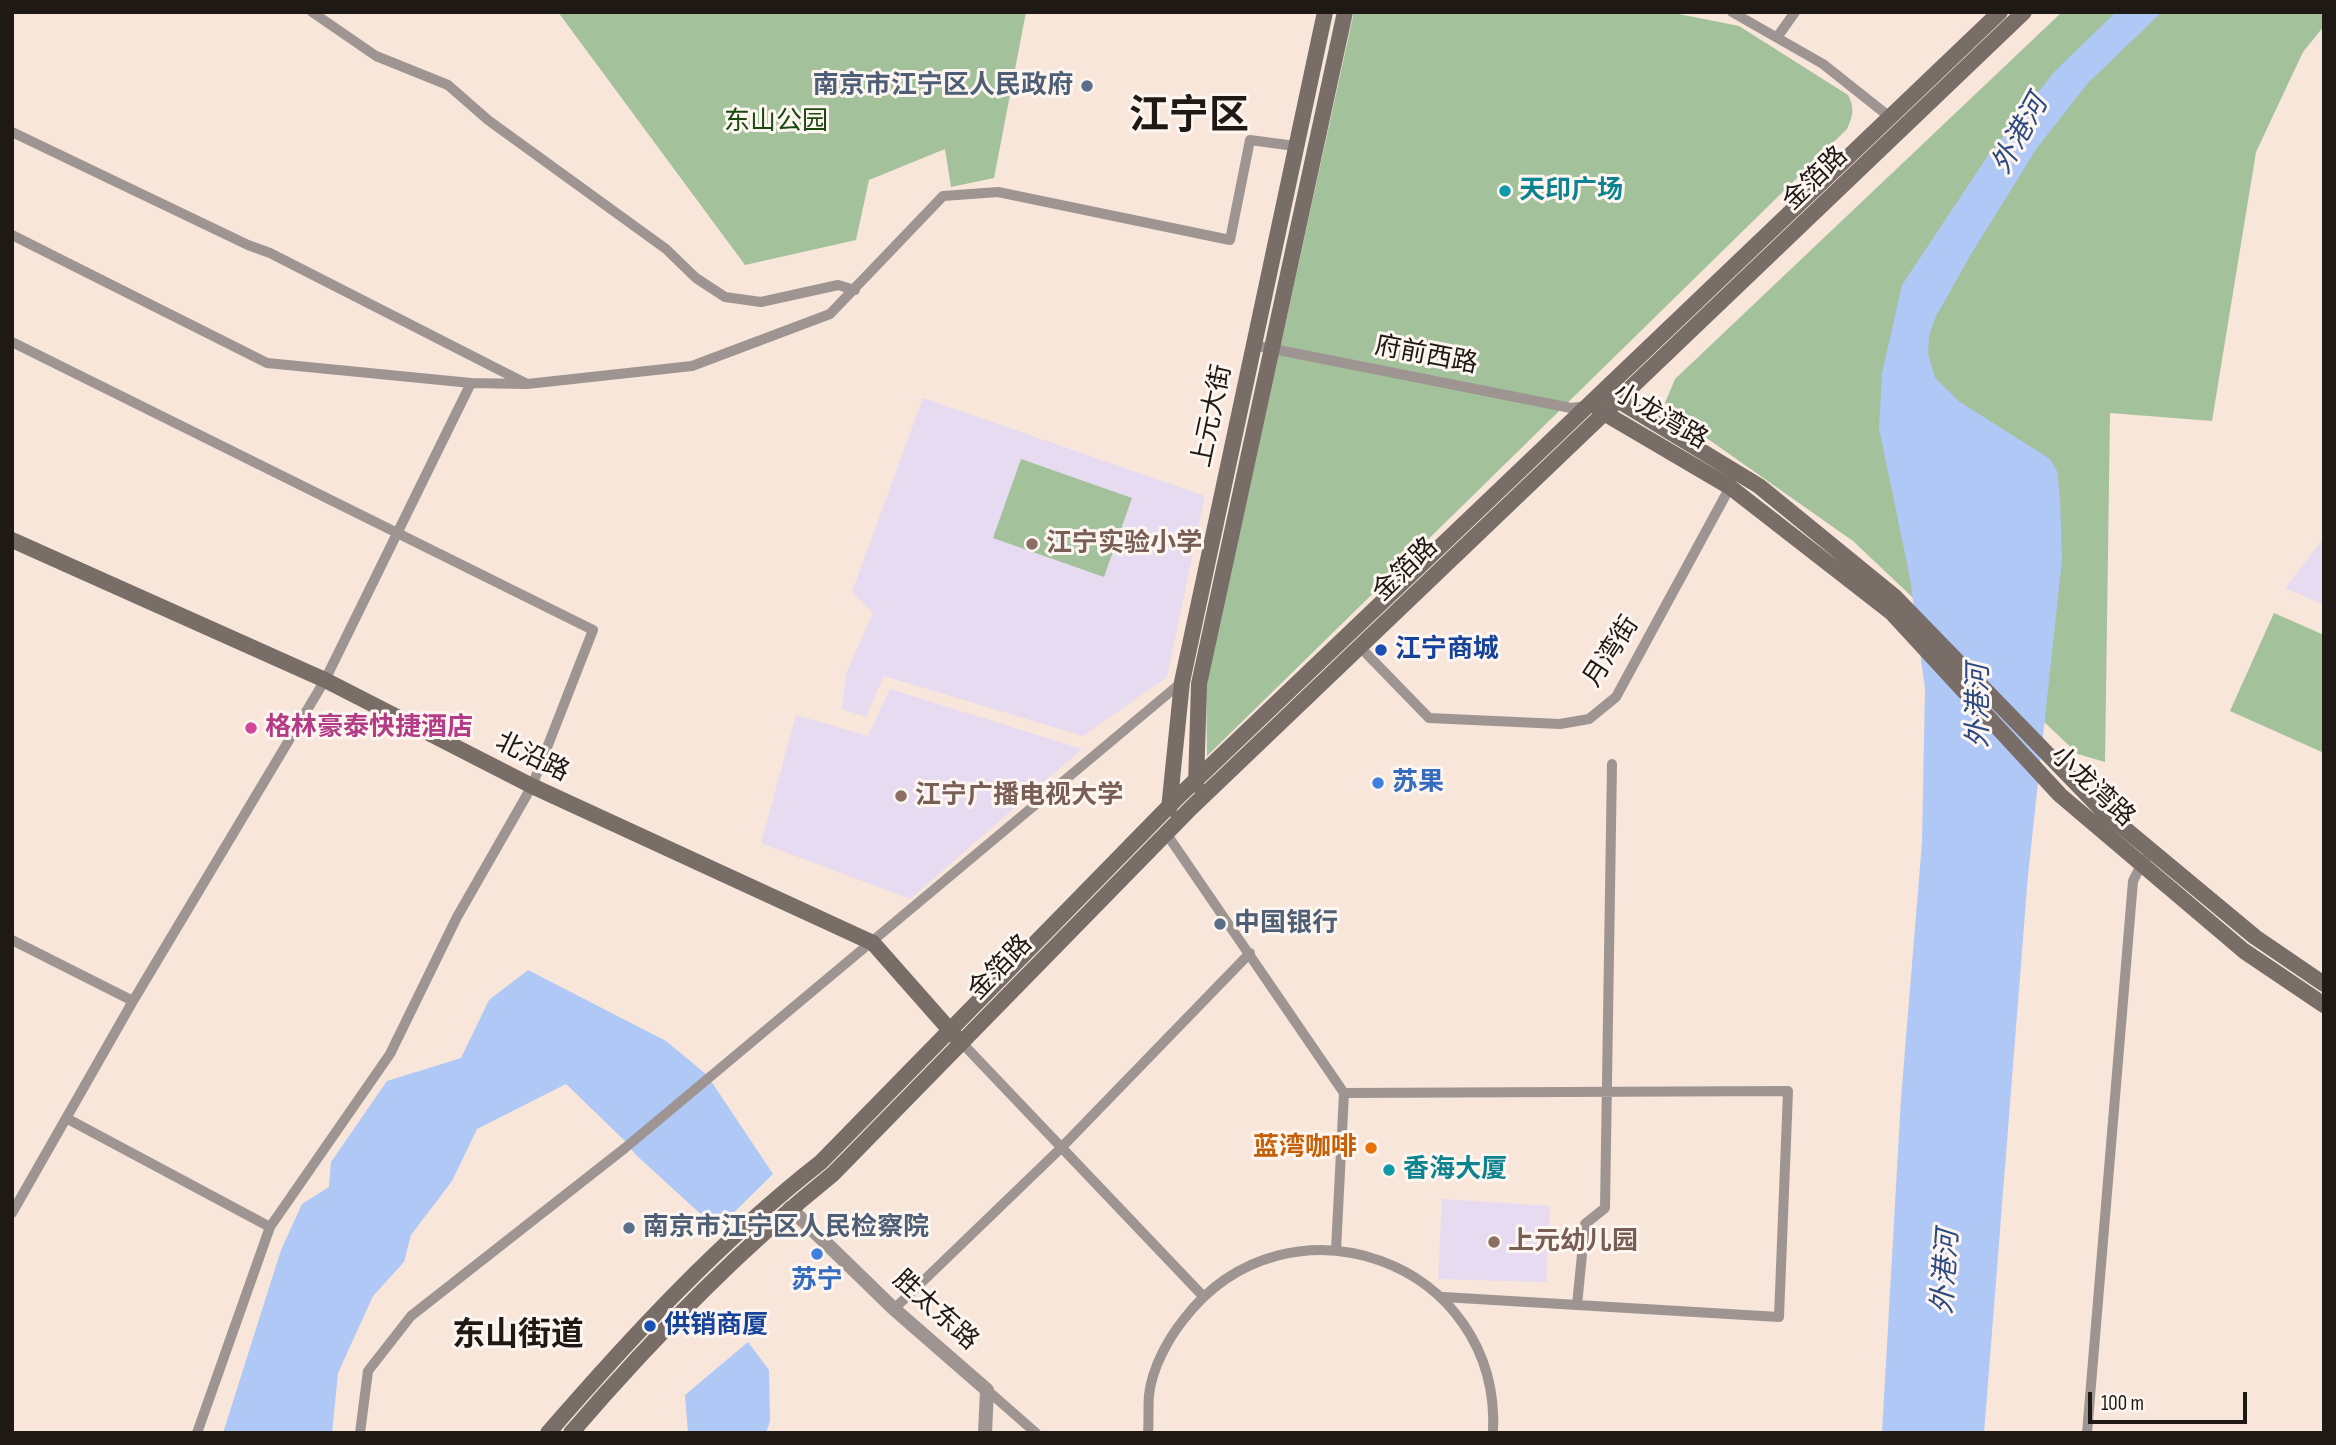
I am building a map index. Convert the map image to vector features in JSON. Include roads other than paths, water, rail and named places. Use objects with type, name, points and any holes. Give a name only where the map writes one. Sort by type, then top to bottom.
[{"type":"main road","name":"上元大街","points":[[1166,833],[1182,682],[1325,12]]},
{"type":"main road","name":"上元大街","points":[[1191,808],[1197,779],[1199,684],[1345,12]]},
{"type":"main road","name":"金箔路","points":[[827,1168],[956,1037],[1360,647],[2000,12]]},
{"type":"main road","name":"金箔路","points":[[956,1037],[1197,779],[1598,410],[1619,401],[2024,12]]},
{"type":"main road","name":"小龙湾路","points":[[1619,401],[1759,486],[1894,605],[2101,808],[2255,937],[2324,984]]},
{"type":"main road","name":"小龙湾路","points":[[1598,410],[1730,487],[1894,605],[2060,795],[2244,951],[2324,1005]]},
{"type":"main road","name":"北沿路","points":[[12,540],[325,680],[532,786],[873,943],[956,1037]]},
{"type":"main road","points":[[571,1433],[642,1350],[790,1208],[827,1168]]},
{"type":"main road","points":[[548,1433],[630,1339],[778,1196],[827,1168]]},
{"type":"street","points":[[312,12],[376,57],[448,85],[488,120],[666,249],[696,278],[725,297],[761,302],[838,285],[855,290]]},
{"type":"street","points":[[1732,12],[1823,64],[1891,118]]},
{"type":"street","points":[[1778,36],[1795,12]]},
{"type":"street","points":[[12,132],[248,246],[270,253],[527,384]]},
{"type":"street","points":[[12,235],[267,363],[471,383],[527,384],[692,366],[830,314],[943,196],[998,192],[1230,240],[1250,139],[1296,146]]},
{"type":"street","points":[[12,342],[593,631],[532,786],[457,917],[390,1054],[270,1227],[197,1433]]},
{"type":"street","name":"府前西路","points":[[1253,345],[1571,408],[1598,410]]},
{"type":"street","points":[[12,1213],[133,1001],[325,680],[471,383]]},
{"type":"street","name":"月湾街","points":[[1360,647],[1429,718],[1560,724],[1589,719],[1616,697],[1730,487]]},
{"type":"street","points":[[360,1433],[368,1371],[411,1316],[625,1148],[1182,682]]},
{"type":"street","points":[[1577,1305],[1585,1224],[1605,1208],[1612,764]]},
{"type":"street","points":[[1166,833],[1344,1093],[1336,1250]]},
{"type":"street","points":[[2087,1433],[2133,881],[2152,852]]},
{"type":"street","points":[[12,940],[133,1001]]},
{"type":"street","points":[[894,1310],[1059,1149],[1250,953]]},
{"type":"street","points":[[956,1037],[1059,1149],[1202,1295]]},
{"type":"street","points":[[1344,1093],[1788,1091],[1779,1317],[1443,1297]]},
{"type":"street","points":[[66,1118],[270,1227]]},
{"type":"street","name":"胜太东路","points":[[790,1208],[894,1310],[987,1390]]},
{"type":"street","points":[[1148,1433],[1149,1393],[1168,1339],[1202,1295],[1237,1269],[1277,1253],[1336,1250],[1365,1253],[1407,1270],[1443,1297],[1478,1345],[1494,1402],[1493,1433]]},
{"type":"street","points":[[985,1433],[987,1390]]},
{"type":"street","points":[[987,1390],[1036,1433]]},
{"type":"water","name":"外港河","points":[[2116,12],[2162,12],[2088,83],[2037,148],[1973,251],[1935,318],[1929,336],[1928,353],[1935,378],[1960,402],[2050,459],[2057,471],[2062,560],[2028,875],[1984,1433],[1882,1433],[1901,1099],[1922,842],[1925,689],[1910,578],[1879,428],[1882,373],[1902,285],[1987,157],[2055,71]]},
{"type":"water","points":[[528,970],[666,1041],[707,1075],[773,1174],[717,1229],[635,1154],[566,1084],[477,1129],[452,1181],[411,1235],[404,1262],[373,1296],[338,1373],[332,1433],[223,1433],[281,1250],[302,1204],[329,1187],[331,1162],[387,1081],[461,1058],[489,1000]]},
{"type":"water","points":[[748,1342],[769,1370],[770,1421],[766,1433],[688,1433],[685,1395]]},
{"type":"place","name":"南京市江宁区人民政府","points":[[1087,86]]},
{"type":"place","name":"天印广场","points":[[1505,191]]},
{"type":"place","name":"江宁实验小学","points":[[1032,544]]},
{"type":"place","name":"江宁商城","points":[[1381,650]]},
{"type":"place","name":"格林豪泰快捷酒店","points":[[251,728]]},
{"type":"place","name":"苏果","points":[[1378,783]]},
{"type":"place","name":"江宁广播电视大学","points":[[901,796]]},
{"type":"place","name":"中国银行","points":[[1220,924]]},
{"type":"place","name":"蓝湾咖啡","points":[[1371,1148]]},
{"type":"place","name":"香海大厦","points":[[1389,1170]]},
{"type":"place","name":"南京市江宁区人民检察院","points":[[629,1228]]},
{"type":"place","name":"上元幼儿园","points":[[1494,1242]]},
{"type":"place","name":"苏宁","points":[[817,1254]]},
{"type":"place","name":"供销商厦","points":[[650,1326]]},
{"type":"district","name":"江宁区","points":[[1189,118]]},
{"type":"district","name":"东山街道","points":[[518,1337]]},
{"type":"park label","name":"东山公园","points":[[776,122]]}]
